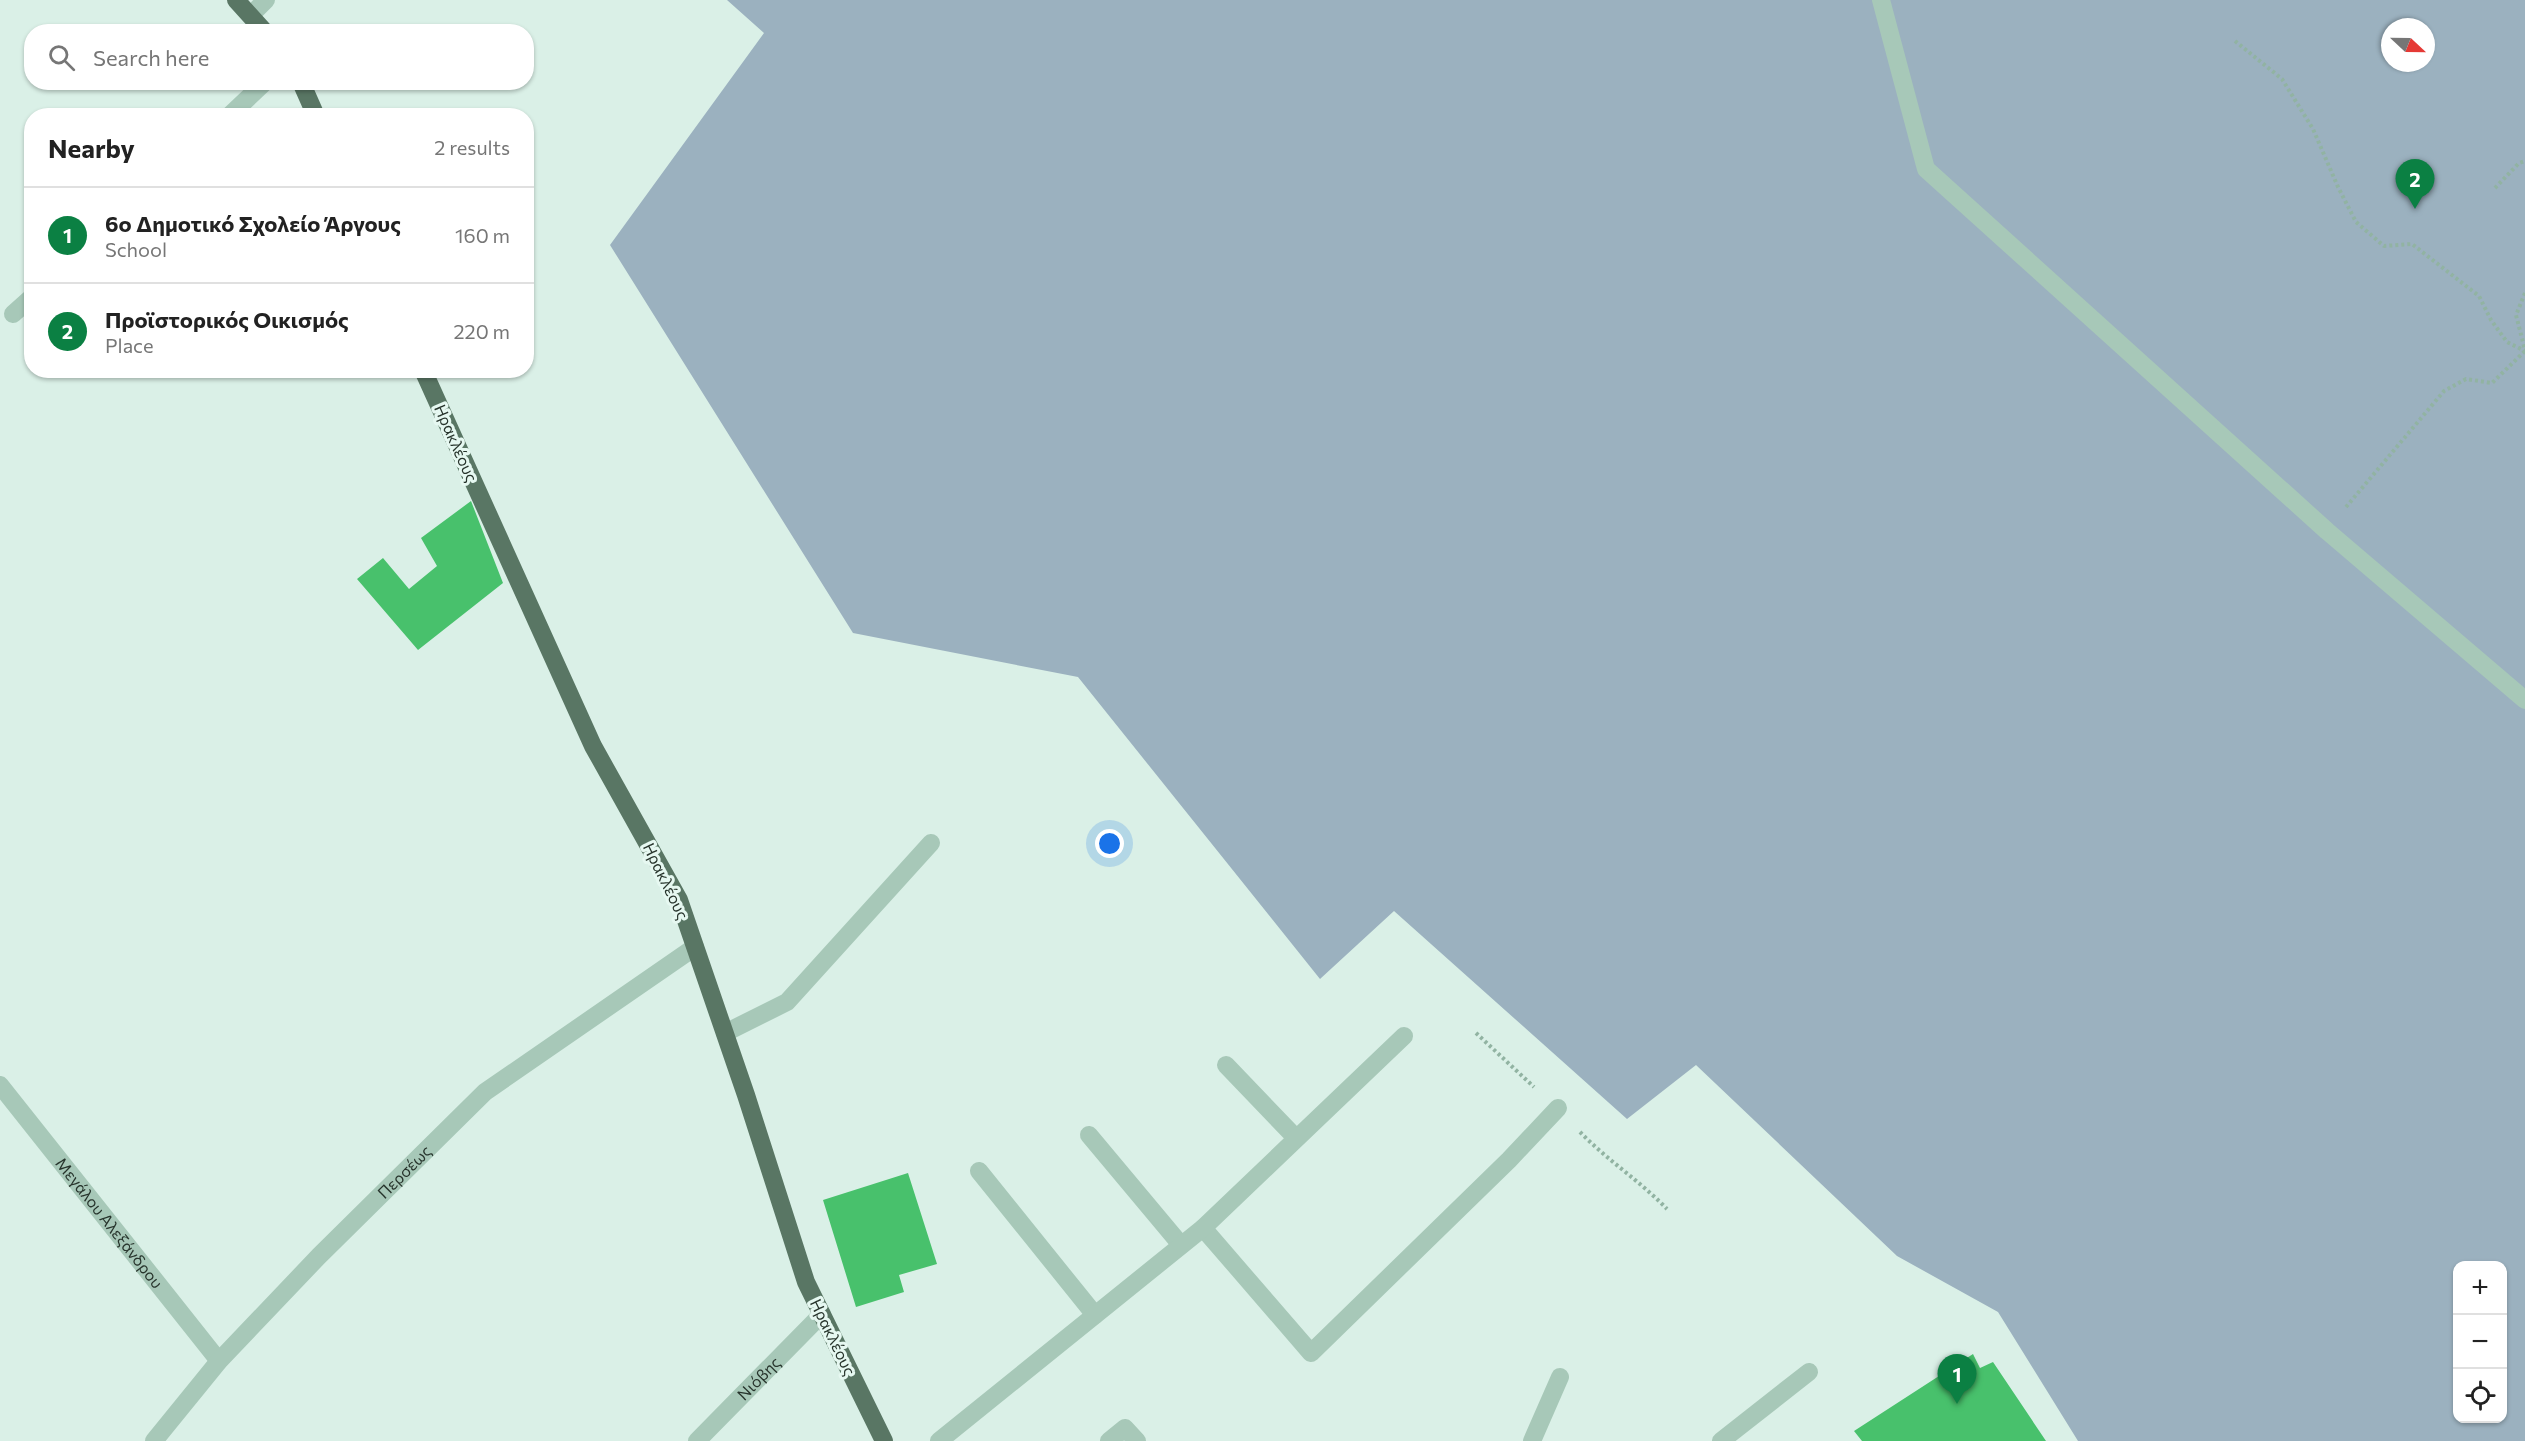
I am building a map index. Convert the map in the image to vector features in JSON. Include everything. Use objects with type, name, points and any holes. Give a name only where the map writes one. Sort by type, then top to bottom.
[{"type":"main road","points":[[236,0],[258,24]]},
{"type":"main road","points":[[305,90],[312,108]]},
{"type":"main road","name":"Ηρακλέους","points":[[427,378],[593,746],[679,900],[806,1282],[884,1441]]},
{"type":"street","points":[[251,15],[266,0]]},
{"type":"street","points":[[1881,0],[1926,169],[2327,531],[2525,700]]},
{"type":"street","points":[[237,108],[257,90]]},
{"type":"street","points":[[13,314],[24,304]]},
{"type":"street","points":[[724,1033],[787,1002],[931,843]]},
{"type":"street","name":"Περσέως","points":[[154,1441],[219,1361],[320,1256],[485,1092],[695,947]]},
{"type":"street","points":[[939,1441],[1203,1228],[1404,1036]]},
{"type":"street","points":[[1226,1065],[1296,1138]]},
{"type":"street","name":"Μεγάλου Αλεξάνδρου","points":[[0,1085],[219,1361]]},
{"type":"street","points":[[1203,1228],[1311,1353],[1509,1160],[1558,1108]]},
{"type":"street","points":[[1089,1135],[1181,1245]]},
{"type":"street","points":[[979,1171],[1095,1315]]},
{"type":"street","name":"Νιόβης","points":[[697,1441],[822,1314]]},
{"type":"street","points":[[1720,1441],[1809,1371]]},
{"type":"street","points":[[1532,1441],[1560,1377]]},
{"type":"street","points":[[1108,1441],[1125,1428],[1137,1441]]},
{"type":"path","points":[[2235,40],[2282,79],[2313,129],[2356,222],[2384,246],[2412,244],[2479,296],[2506,342],[2525,351]]},
{"type":"path","points":[[2495,188],[2519,163],[2525,161]]},
{"type":"path","points":[[2525,293],[2516,315],[2525,351]]},
{"type":"path","points":[[2327,531],[2444,390],[2466,379],[2492,382],[2525,351]]},
{"type":"path","points":[[1476,1033],[1558,1108],[1599,1151],[1645,1186],[1667,1209]]},
{"type":"shaded area","points":[[727,0],[2525,0],[2525,1441],[2078,1441],[1998,1312],[1897,1256],[1696,1065],[1627,1119],[1394,911],[1320,979],[1078,677],[853,633],[610,245],[764,33]]},
{"type":"building","points":[[471,501],[503,583],[418,650],[357,579],[383,558],[409,589],[437,566],[421,538]]},
{"type":"building","points":[[908,1173],[937,1264],[899,1275],[904,1292],[856,1307],[823,1200]]},
{"type":"building","points":[[1973,1354],[1980,1368],[1993,1362],[2046,1441],[1862,1441],[1854,1431]]},
{"type":"place","name":"Προϊστορικός Οικισμός","points":[[2415,209]]},
{"type":"place","name":"6ο Δημοτικό Σχολείο Άργους","points":[[1957,1404]]}]
